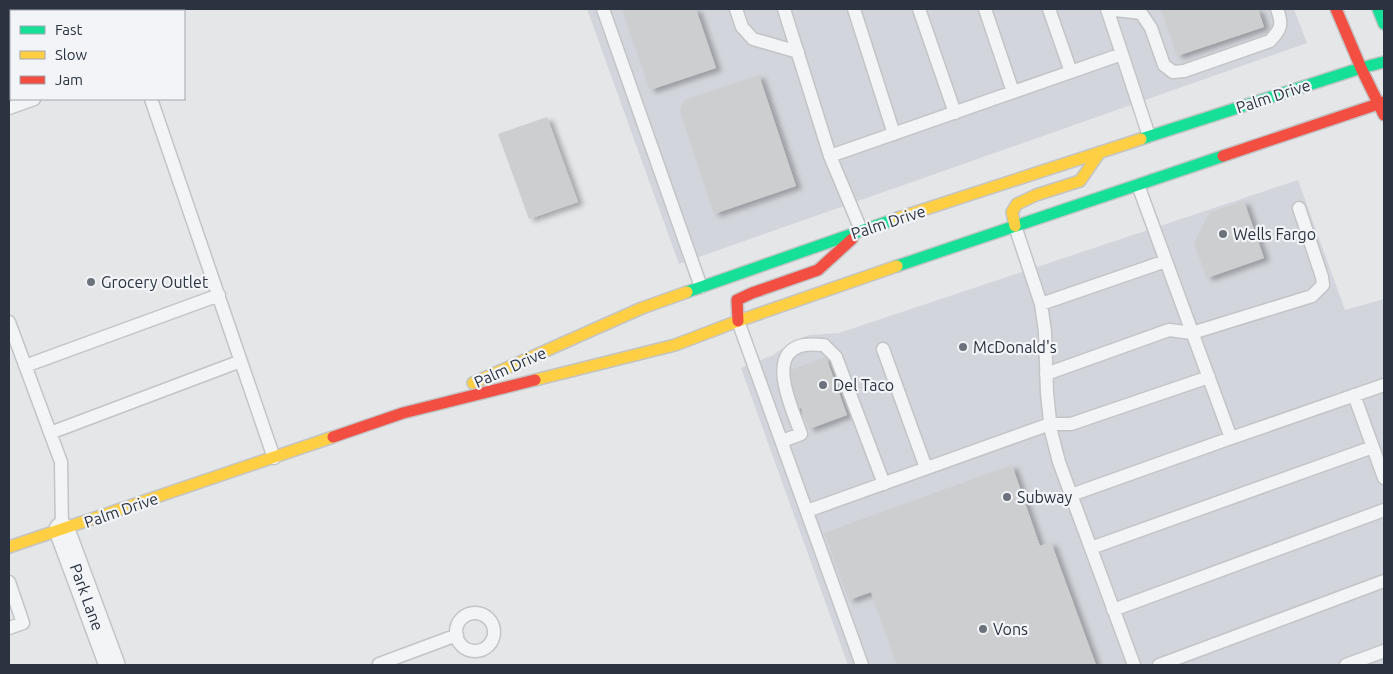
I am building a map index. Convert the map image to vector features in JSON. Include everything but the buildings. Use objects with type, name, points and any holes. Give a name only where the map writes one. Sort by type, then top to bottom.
[{"type":"main road","points":[[1336,9],[1360,68],[1382,103],[1384,115]]},
{"type":"main road","points":[[1378,9],[1384,24]]},
{"type":"main road","name":"Palm Drive","points":[[403,414],[642,308],[861,230],[1360,68],[1384,62]]},
{"type":"main road","name":"Palm Drive","points":[[9,547],[403,414],[675,345],[738,321],[1015,226],[1382,103]]},
{"type":"main road","points":[[1015,226],[1012,212],[1017,204],[1080,181],[1100,152]]},
{"type":"main road","points":[[738,321],[738,300],[752,293],[818,270],[861,230]]},
{"type":"street","name":"Park Lane","points":[[62,530],[112,665]]},
{"type":"lane","points":[[603,9],[701,287]]},
{"type":"lane","points":[[736,9],[742,26],[753,38],[798,52]]},
{"type":"lane","points":[[784,9],[830,156],[861,230]]},
{"type":"lane","points":[[854,9],[894,134]]},
{"type":"lane","points":[[919,9],[955,112]]},
{"type":"lane","points":[[985,9],[1013,92]]},
{"type":"lane","points":[[1049,9],[1071,72]]},
{"type":"lane","points":[[1149,136],[1107,9],[1141,13],[1151,28],[1164,65],[1173,72],[1184,71],[1270,41],[1279,31],[1280,19],[1277,9]]},
{"type":"lane","points":[[830,156],[1122,54]]},
{"type":"lane","points":[[9,108],[31,100]]},
{"type":"lane","points":[[151,100],[274,458]]},
{"type":"lane","points":[[1138,185],[1231,438]]},
{"type":"lane","points":[[1046,374],[1169,330],[1192,333],[1304,299],[1317,292],[1322,285],[1322,277],[1299,208]]},
{"type":"lane","points":[[1015,226],[1041,304],[1045,332],[1050,424],[1059,462],[1134,665]]},
{"type":"lane","points":[[1041,304],[1166,261]]},
{"type":"lane","points":[[26,366],[219,295]]},
{"type":"lane","points":[[738,321],[862,665]]},
{"type":"lane","points":[[9,322],[61,462],[62,530]]},
{"type":"lane","points":[[782,441],[801,434],[785,389],[782,367],[788,354],[803,345],[824,345],[836,357],[884,484]]},
{"type":"lane","points":[[883,349],[926,468]]},
{"type":"lane","points":[[50,433],[241,361]]},
{"type":"lane","points":[[807,511],[1050,424],[1071,424],[1209,378]]},
{"type":"lane","points":[[1071,495],[1384,385]]},
{"type":"lane","points":[[1354,395],[1384,478]]},
{"type":"lane","points":[[1090,548],[1373,448]]},
{"type":"lane","points":[[1113,610],[1384,510]]},
{"type":"lane","points":[[1159,665],[1384,581]]},
{"type":"lane","points":[[9,582],[23,623],[9,628]]},
{"type":"lane","points":[[379,665],[457,636]]},
{"type":"lane","points":[[1346,665],[1384,651]]},
{"type":"shaded area","points":[[587,9],[1294,9],[1307,43],[679,264]]},
{"type":"shaded area","points":[[1298,180],[1345,310],[1384,299],[1384,665],[848,665],[741,368],[773,355],[789,344],[809,335],[839,333]]},
{"type":"traffic: fast","points":[[1378,9],[1384,24]]},
{"type":"traffic: fast","points":[[1141,139],[1384,62]]},
{"type":"traffic: fast","points":[[897,266],[1223,156]]},
{"type":"traffic: fast","points":[[687,292],[898,218]]},
{"type":"traffic: slow","points":[[898,218],[1141,139]]},
{"type":"traffic: slow","points":[[1015,226],[1012,212],[1017,204],[1036,195],[1080,181],[1100,152]]},
{"type":"traffic: slow","points":[[535,380],[675,345],[897,266]]},
{"type":"traffic: slow","points":[[473,383],[642,308],[687,292]]},
{"type":"traffic: slow","points":[[9,547],[333,437]]},
{"type":"traffic: jam","points":[[1336,9],[1361,68],[1384,115]]},
{"type":"traffic: jam","points":[[1223,156],[1384,102]]},
{"type":"traffic: jam","points":[[738,321],[737,300],[818,270],[852,239]]},
{"type":"traffic: jam","points":[[333,437],[403,413],[535,380]]},
{"type":"place","name":"Wells Fargo","points":[[1223,234]]},
{"type":"place","name":"Grocery Outlet","points":[[91,282]]},
{"type":"place","name":"McDonald's","points":[[963,347]]},
{"type":"place","name":"Del Taco","points":[[823,385]]},
{"type":"place","name":"Subway","points":[[1007,497]]},
{"type":"place","name":"Vons","points":[[983,629]]}]
